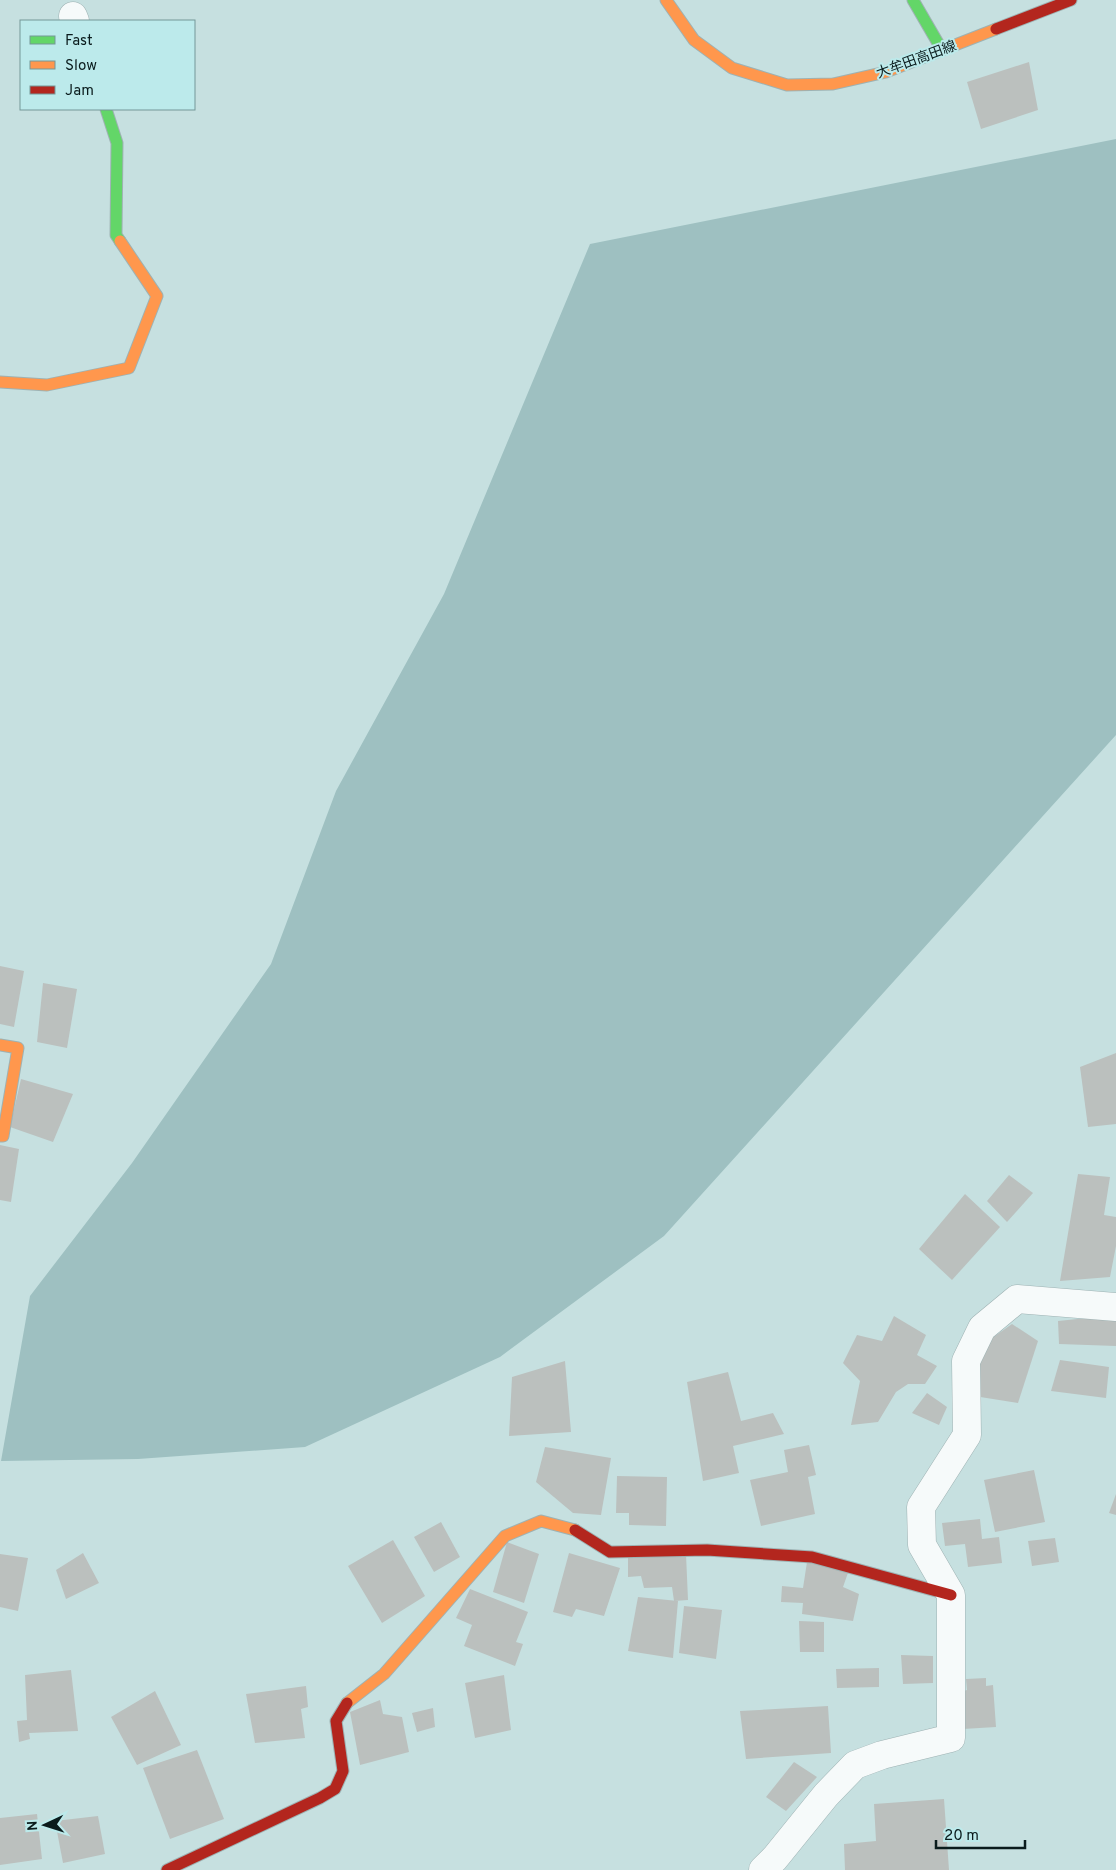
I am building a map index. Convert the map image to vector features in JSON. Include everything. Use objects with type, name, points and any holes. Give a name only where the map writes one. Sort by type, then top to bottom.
[{"type":"street","name":"大牟田高田線","points":[[666,0],[694,40],[732,68],[787,85],[833,84],[886,72],[1071,0]]},
{"type":"street","points":[[913,0],[942,50]]},
{"type":"street","points":[[0,382],[47,385],[129,368],[133,359],[157,296],[116,235],[117,143],[106,110]]},
{"type":"street","points":[[0,1045],[18,1048],[3,1136],[0,1136]]},
{"type":"street","points":[[763,1870],[788,1844],[826,1795],[855,1765],[882,1755],[951,1738],[951,1595],[922,1545],[921,1507],[967,1435],[966,1361],[982,1328],[1018,1299],[1116,1307]]},
{"type":"street","points":[[167,1870],[320,1798],[335,1789],[343,1771],[336,1721],[345,1705],[384,1674],[505,1536],[541,1521],[573,1529],[610,1552],[707,1550],[812,1557],[951,1595]]},
{"type":"shaded area","points":[[1116,139],[1116,735],[664,1236],[500,1357],[305,1447],[138,1459],[1,1461],[30,1296],[132,1163],[271,964],[336,791],[444,594],[590,244]]},
{"type":"building","points":[[1029,62],[1038,110],[981,129],[967,82]]},
{"type":"building","points":[[0,966],[24,971],[14,1027],[0,1024]]},
{"type":"building","points":[[43,983],[77,989],[67,1048],[37,1042]]},
{"type":"building","points":[[1116,1053],[1116,1124],[1088,1127],[1080,1067]]},
{"type":"building","points":[[21,1079],[73,1094],[53,1142],[10,1127]]},
{"type":"building","points":[[0,1145],[19,1149],[11,1202],[0,1200]]},
{"type":"building","points":[[1078,1174],[1110,1177],[1104,1215],[1116,1217],[1116,1246],[1110,1277],[1060,1281]]},
{"type":"building","points":[[1009,1175],[1033,1193],[1007,1222],[987,1201]]},
{"type":"building","points":[[965,1194],[1000,1227],[952,1280],[919,1249]]},
{"type":"building","points":[[1116,1315],[1116,1346],[1059,1344],[1058,1321]]},
{"type":"building","points":[[894,1316],[926,1335],[917,1355],[937,1366],[925,1384],[908,1384],[896,1392],[878,1422],[851,1425],[860,1381],[843,1363],[857,1335],[882,1341]]},
{"type":"building","points":[[1012,1324],[1038,1341],[1018,1403],[974,1396],[982,1345]]},
{"type":"building","points":[[1060,1360],[1109,1367],[1106,1398],[1051,1391]]},
{"type":"building","points":[[565,1361],[571,1432],[509,1436],[512,1377]]},
{"type":"building","points":[[728,1372],[741,1421],[773,1413],[784,1434],[733,1446],[739,1473],[703,1481],[687,1382]]},
{"type":"building","points":[[927,1393],[947,1407],[939,1425],[912,1413]]},
{"type":"building","points":[[809,1445],[816,1475],[808,1477],[815,1514],[761,1526],[750,1480],[788,1472],[784,1450]]},
{"type":"building","points":[[545,1447],[611,1458],[601,1515],[573,1513],[536,1482]]},
{"type":"building","points":[[1034,1470],[1045,1522],[995,1532],[984,1480]]},
{"type":"building","points":[[617,1476],[667,1477],[666,1526],[629,1525],[629,1513],[616,1513]]},
{"type":"building","points":[[1116,1494],[1116,1515],[1109,1513]]},
{"type":"building","points":[[980,1519],[982,1539],[999,1537],[1002,1563],[968,1567],[965,1544],[945,1546],[942,1523]]},
{"type":"building","points":[[441,1522],[460,1557],[434,1572],[414,1537]]},
{"type":"building","points":[[1055,1538],[1059,1562],[1032,1566],[1028,1541]]},
{"type":"building","points":[[393,1540],[425,1596],[382,1623],[348,1566]]},
{"type":"building","points":[[507,1542],[539,1554],[524,1603],[493,1592]]},
{"type":"building","points":[[83,1553],[99,1583],[66,1599],[56,1570]]},
{"type":"building","points":[[569,1553],[620,1568],[604,1616],[576,1609],[572,1617],[553,1612]]},
{"type":"building","points":[[0,1554],[28,1558],[18,1611],[0,1607]]},
{"type":"building","points":[[686,1554],[688,1600],[674,1601],[672,1587],[644,1588],[641,1576],[628,1577],[628,1557]]},
{"type":"building","points":[[807,1562],[849,1570],[843,1587],[859,1594],[853,1621],[802,1614],[803,1603],[781,1602],[782,1586],[803,1588]]},
{"type":"building","points":[[470,1589],[528,1612],[516,1642],[523,1644],[515,1666],[464,1646],[472,1625],[456,1618]]},
{"type":"building","points":[[638,1597],[678,1601],[673,1658],[628,1651]]},
{"type":"building","points":[[684,1606],[722,1610],[716,1659],[679,1653]]},
{"type":"building","points":[[799,1621],[824,1622],[824,1652],[800,1652]]},
{"type":"building","points":[[901,1655],[933,1656],[933,1683],[903,1684]]},
{"type":"building","points":[[879,1668],[879,1687],[837,1688],[836,1669]]},
{"type":"building","points":[[71,1670],[78,1731],[29,1733],[30,1739],[19,1742],[17,1721],[27,1720],[25,1675]]},
{"type":"building","points":[[504,1675],[511,1730],[475,1738],[465,1683]]},
{"type":"building","points":[[986,1678],[986,1686],[993,1685],[996,1727],[963,1729],[961,1692],[967,1690],[966,1679]]},
{"type":"building","points":[[306,1686],[308,1707],[301,1709],[305,1738],[255,1743],[246,1694]]},
{"type":"building","points":[[155,1691],[181,1745],[137,1765],[111,1717]]},
{"type":"building","points":[[380,1700],[383,1714],[402,1717],[409,1752],[360,1765],[350,1712]]},
{"type":"building","points":[[828,1706],[831,1753],[746,1759],[740,1711]]},
{"type":"building","points":[[433,1708],[435,1727],[417,1732],[412,1713]]},
{"type":"building","points":[[197,1750],[224,1819],[170,1839],[143,1768]]},
{"type":"building","points":[[794,1762],[817,1777],[786,1811],[766,1797]]},
{"type":"building","points":[[944,1799],[949,1870],[845,1870],[844,1844],[876,1841],[874,1804]]},
{"type":"building","points":[[37,1814],[42,1859],[0,1865],[0,1818]]},
{"type":"building","points":[[98,1816],[105,1854],[63,1863],[55,1821]]},
{"type":"traffic: fast","points":[[913,0],[942,50]]},
{"type":"traffic: fast","points":[[106,110],[117,143],[116,235],[120,241]]},
{"type":"traffic: slow","points":[[666,0],[694,40],[732,68],[787,85],[833,84],[886,72],[996,29]]},
{"type":"traffic: slow","points":[[0,382],[47,385],[129,368],[157,296],[120,241]]},
{"type":"traffic: slow","points":[[0,1045],[18,1048],[3,1136],[0,1136]]},
{"type":"traffic: slow","points":[[347,1703],[384,1674],[505,1536],[541,1521],[575,1530]]},
{"type":"traffic: jam","points":[[996,29],[1071,0]]},
{"type":"traffic: jam","points":[[575,1530],[610,1552],[707,1550],[812,1557],[951,1595]]},
{"type":"traffic: jam","points":[[167,1870],[320,1798],[335,1789],[343,1771],[336,1721],[347,1703]]}]
